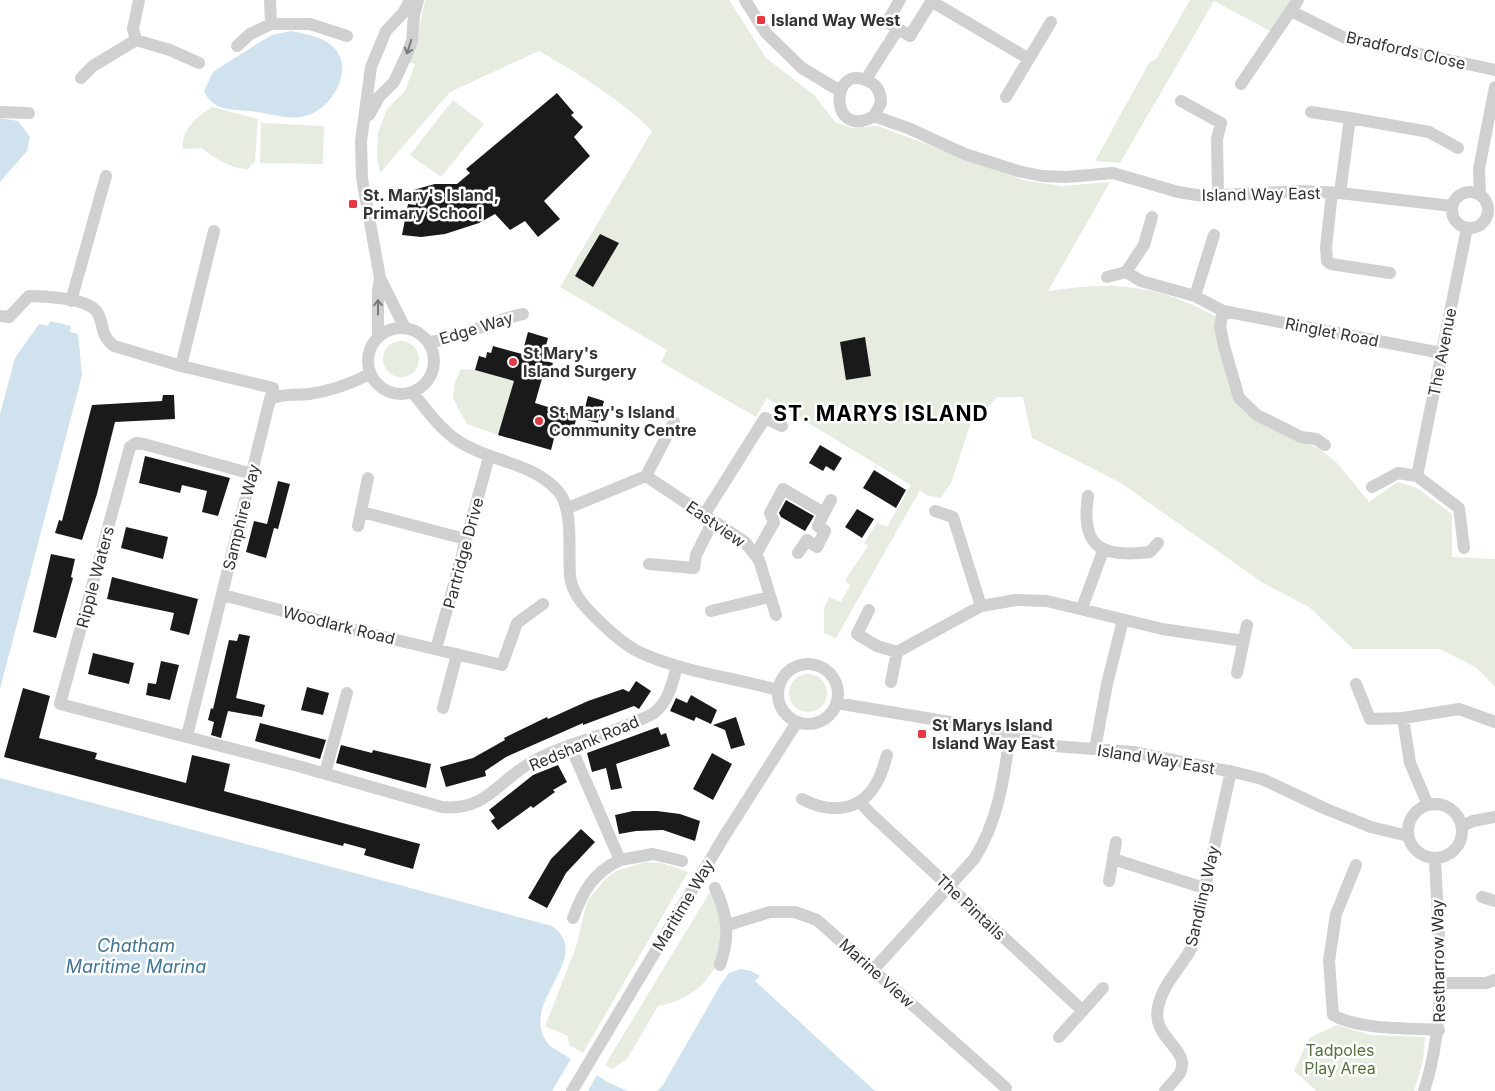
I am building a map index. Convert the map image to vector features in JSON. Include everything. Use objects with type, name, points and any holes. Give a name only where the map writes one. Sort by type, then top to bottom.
[{"type":"street","points":[[136,40],[133,29],[139,0]]},
{"type":"street","points":[[270,0],[270,24]]},
{"type":"street","points":[[405,328],[380,278],[360,169],[360,148],[371,67],[386,31],[403,13],[410,0]]},
{"type":"street","points":[[364,124],[376,101],[396,79],[404,61],[412,41],[414,15],[418,0]]},
{"type":"street","points":[[745,0],[766,33],[802,68],[840,91],[849,81],[866,79],[878,88],[881,104],[874,116]]},
{"type":"street","points":[[900,0],[887,22],[910,36],[931,1],[1029,59]]},
{"type":"street","points":[[1241,84],[1298,0]]},
{"type":"street","name":"Bradfords Close","points":[[1291,11],[1345,38],[1495,70]]},
{"type":"street","points":[[1006,97],[1051,22]]},
{"type":"street","points":[[237,46],[250,34],[270,24],[310,24],[347,36]]},
{"type":"street","points":[[866,79],[898,28]]},
{"type":"street","points":[[81,78],[93,66],[136,40],[170,50],[199,63]]},
{"type":"street","points":[[1479,169],[1465,192],[1458,196],[1452,206],[1457,222],[1467,228],[1478,226],[1491,219],[1489,207],[1480,194],[1479,169],[1495,87]]},
{"type":"street","name":"Island Way East","points":[[840,91],[838,103],[846,117],[860,121],[874,116],[908,128],[965,154],[1018,171],[1042,176],[1066,177],[1112,173],[1178,192],[1202,196],[1301,191],[1452,206]]},
{"type":"street","points":[[1181,100],[1221,123],[1217,139],[1218,195]]},
{"type":"street","points":[[0,112],[29,113]]},
{"type":"street","points":[[1310,112],[1429,132],[1458,148]]},
{"type":"street","points":[[1350,118],[1326,247],[1327,261],[1331,264],[1390,273]]},
{"type":"street","points":[[72,301],[106,176]]},
{"type":"street","points":[[1465,192],[1480,194]]},
{"type":"street","points":[[1107,277],[1126,272],[1144,245],[1152,217]]},
{"type":"street","name":"The Avenue","points":[[1417,476],[1467,228]]},
{"type":"street","points":[[181,366],[214,230]]},
{"type":"street","points":[[1195,296],[1214,235]]},
{"type":"street","name":"Ringlet Road","points":[[1126,272],[1141,281],[1166,290],[1195,296],[1223,311],[1441,353]]},
{"type":"street","points":[[378,336],[396,328],[405,328],[414,330],[428,342],[434,361],[432,371],[421,387],[412,392],[402,394],[383,389],[370,374],[368,353],[378,336],[378,291],[380,278]]},
{"type":"street","points":[[0,316],[9,317],[29,296],[46,296],[92,307],[96,310],[105,339],[114,346],[181,366],[273,388],[270,399]]},
{"type":"street","points":[[1223,311],[1220,326],[1239,398],[1257,415],[1301,437],[1316,439],[1326,445]]},
{"type":"street","name":"Edge Way","points":[[428,342],[445,341],[522,314]]},
{"type":"street","points":[[270,399],[280,394],[307,395],[338,389],[370,374]]},
{"type":"street","points":[[412,392],[440,427],[463,445],[536,472],[560,493],[568,508],[571,580],[580,603],[608,630],[638,651],[677,666],[777,690]]},
{"type":"street","name":"Samphire Way","points":[[187,736],[270,399]]},
{"type":"street","points":[[649,564],[694,568],[696,555],[708,518],[764,418],[782,426]]},
{"type":"street","points":[[568,508],[646,476],[674,422]]},
{"type":"street","name":"Ripple Waters","points":[[187,736],[60,704],[130,447],[136,444],[144,444],[252,474]]},
{"type":"street","name":"Partridge Drive","points":[[436,649],[489,456]]},
{"type":"street","points":[[1372,487],[1398,473],[1417,476],[1459,508],[1464,548]]},
{"type":"street","name":"Eastview","points":[[646,476],[745,542],[756,554],[776,615]]},
{"type":"street","points":[[358,526],[368,478]]},
{"type":"street","points":[[756,554],[774,522],[770,513],[782,489],[824,513]]},
{"type":"street","points":[[1088,496],[1087,529],[1092,542],[1103,551],[1112,553],[1150,552],[1158,543]]},
{"type":"street","points":[[798,553],[807,540],[816,547],[825,531],[818,526],[830,500]]},
{"type":"street","points":[[935,511],[953,517],[981,606]]},
{"type":"street","points":[[362,512],[465,539]]},
{"type":"street","points":[[1082,608],[1103,551]]},
{"type":"street","name":"Woodlark Road","points":[[222,595],[502,665],[517,623],[543,604]]},
{"type":"street","points":[[711,611],[770,597]]},
{"type":"street","points":[[869,610],[858,634],[877,646],[898,652],[981,606],[1016,600],[1047,601],[1162,629],[1244,640]]},
{"type":"street","points":[[1095,749],[1107,684],[1123,620]]},
{"type":"street","points":[[1237,673],[1247,625]]},
{"type":"street","points":[[891,682],[898,652]]},
{"type":"street","points":[[443,708],[457,654]]},
{"type":"street","points":[[804,664],[814,664],[831,674],[836,683],[836,703],[832,712],[816,723],[797,722],[782,710],[777,690],[780,680],[790,669],[804,664]]},
{"type":"street","name":"Redshank Road","points":[[187,736],[442,806],[462,808],[485,798],[528,765],[570,745],[654,713],[661,708],[670,691],[677,666]]},
{"type":"street","points":[[1356,684],[1370,719],[1403,718],[1459,709],[1495,722]]},
{"type":"street","points":[[325,773],[347,692]]},
{"type":"street","name":"Island Way East","points":[[836,703],[980,727],[1054,746],[1133,752],[1231,771],[1262,779],[1331,812],[1371,827],[1408,836]]},
{"type":"street","points":[[1403,718],[1410,763],[1428,805]]},
{"type":"street","name":"Maritime Way","points":[[572,1091],[724,835],[797,722]]},
{"type":"street","points":[[873,970],[974,859],[993,824],[1010,734]]},
{"type":"street","points":[[570,745],[620,860]]},
{"type":"street","points":[[802,799],[817,807],[833,808],[848,808],[860,802],[877,782],[887,756]]},
{"type":"street","name":"Sandling Way","points":[[1165,1091],[1180,1072],[1183,1062],[1178,1051],[1162,1034],[1158,1008],[1166,984],[1183,966],[1192,947],[1231,771]]},
{"type":"street","name":"The Pintails","points":[[860,802],[870,814],[1082,1011]]},
{"type":"street","points":[[1434,804],[1449,808],[1456,814],[1462,826],[1459,845],[1445,856],[1436,858],[1426,857],[1416,850],[1408,836],[1408,827],[1413,815],[1428,805],[1434,804]]},
{"type":"street","points":[[1462,826],[1495,817]]},
{"type":"street","points":[[1109,880],[1116,842]]},
{"type":"street","points":[[573,918],[583,891],[591,880],[604,868],[620,860],[653,854],[682,861]]},
{"type":"street","name":"Restharrow Way","points":[[1424,1091],[1434,1061],[1439,1030],[1441,984],[1436,858]]},
{"type":"street","points":[[1113,859],[1204,888]]},
{"type":"street","points":[[1356,865],[1336,914],[1329,961],[1333,1015],[1340,1019],[1374,1026],[1439,1030]]},
{"type":"street","points":[[715,888],[723,905],[728,925],[727,946],[720,965]]},
{"type":"street","points":[[1482,897],[1495,901]]},
{"type":"street","name":"Marine View","points":[[728,925],[770,912],[795,912],[817,920],[1006,1088]]},
{"type":"street","points":[[1441,984],[1486,983],[1495,980]]},
{"type":"street","points":[[1059,1037],[1103,988]]},
{"type":"green space","points":[[425,0],[729,0],[766,58],[814,95],[835,122],[852,128],[878,126],[1023,180],[1062,186],[1110,182],[1048,291],[1095,286],[1135,288],[1174,298],[1217,317],[1234,401],[1273,429],[1320,449],[1337,463],[1369,502],[1398,482],[1417,488],[1452,514],[1452,557],[1495,559],[1495,687],[1477,668],[1440,649],[1353,649],[1309,607],[1263,583],[1121,483],[1032,438],[1023,397],[997,397],[978,418],[972,419],[951,483],[941,498],[926,495],[920,490],[836,638],[824,633],[824,608],[829,597],[841,602],[850,586],[845,580],[868,546],[864,543],[877,523],[887,527],[911,485],[767,398],[756,417],[661,362],[667,350],[560,287],[652,131],[613,98],[539,51],[450,92],[380,173],[377,156],[378,133],[387,109],[405,91],[415,64],[408,62],[418,35]]},
{"type":"green space","points":[[1190,0],[1292,0],[1274,33],[1214,1],[1120,163],[1095,161],[1149,63],[1156,59]]},
{"type":"green space","points":[[453,100],[484,124],[441,177],[410,155]]},
{"type":"green space","points":[[212,107],[258,119],[255,162],[248,169],[242,169],[223,162],[202,148],[183,149],[185,135],[191,124]]},
{"type":"green space","points":[[261,123],[324,126],[323,164],[260,163]]},
{"type":"green space","points":[[401,341],[408,342],[414,346],[418,352],[418,366],[414,372],[408,376],[401,377],[394,376],[388,372],[384,366],[383,359],[384,352],[388,346],[394,342]]},
{"type":"green space","points":[[461,369],[475,370],[515,381],[498,435],[467,424],[458,408],[453,397],[455,382]]},
{"type":"green space","points":[[808,674],[822,679],[827,693],[822,707],[808,712],[794,707],[789,693],[794,679]]},
{"type":"green space","points":[[645,862],[662,863],[688,872],[583,1053],[569,1045],[568,1036],[545,1026],[575,950],[587,902],[604,880],[616,871]]},
{"type":"green space","points":[[710,892],[719,910],[723,928],[722,946],[717,963],[708,978],[694,991],[678,1000],[658,1006],[627,1059],[612,1069],[605,1065]]},
{"type":"green space","name":"Tadpoles Play Area","points":[[1337,1025],[1370,1035],[1425,1037],[1423,1061],[1414,1091],[1317,1091],[1294,1071],[1309,1038]]},
{"type":"water","points":[[291,31],[322,39],[331,45],[338,54],[342,64],[342,75],[338,86],[325,105],[305,116],[291,117],[222,108],[208,98],[204,91],[213,72],[272,35]]},
{"type":"water","points":[[0,118],[18,121],[30,137],[27,151],[0,182]]},
{"type":"water","points":[[50,321],[71,326],[70,332],[78,334],[82,375],[0,689],[0,414],[15,358],[39,324],[48,326]]},
{"type":"water","name":"Chatham Maritime Marina","points":[[0,778],[552,926],[563,939],[565,952],[561,967],[546,998],[541,1014],[541,1030],[550,1046],[611,1084],[628,1091],[0,1091]]},
{"type":"water","points":[[741,969],[751,971],[760,976],[755,981],[875,1091],[657,1091],[663,1085],[721,984],[729,973]]},
{"type":"pier","points":[[572,1057],[598,1073],[588,1091],[552,1091]]},
{"type":"building","points":[[557,93],[574,113],[571,115],[583,127],[574,137],[590,156],[544,201],[560,219],[538,237],[525,221],[510,230],[495,214],[479,223],[445,234],[421,237],[402,235],[408,204],[416,205],[413,190],[435,184],[457,184],[470,173],[466,169]]},
{"type":"building","points":[[600,234],[619,243],[593,287],[575,276]]},
{"type":"building","points":[[528,332],[548,338],[542,360],[553,363],[549,376],[543,375],[535,403],[577,416],[573,431],[557,427],[551,450],[498,435],[514,381],[475,370],[479,356],[486,358],[487,352],[491,353],[493,346],[522,354]]},
{"type":"building","points":[[865,337],[871,376],[846,380],[840,342]]},
{"type":"building","points":[[163,395],[174,395],[175,419],[115,422],[97,494],[82,540],[55,533],[59,520],[62,521],[92,405],[162,401]]},
{"type":"building","points":[[588,396],[604,401],[598,423],[582,419]]},
{"type":"building","points":[[820,445],[842,458],[834,471],[826,466],[823,471],[809,463]]},
{"type":"building","points":[[145,456],[230,478],[218,516],[202,512],[207,491],[182,485],[180,493],[139,483]]},
{"type":"building","points":[[874,470],[906,490],[896,508],[863,488]]},
{"type":"building","points":[[278,481],[290,484],[278,529],[274,528],[266,558],[246,552],[254,521],[267,524]]},
{"type":"building","points":[[786,500],[814,516],[805,531],[781,517],[779,513]]},
{"type":"building","points":[[857,509],[874,519],[862,538],[845,527]]},
{"type":"building","points":[[126,527],[168,537],[163,559],[121,548]]},
{"type":"building","points":[[51,554],[75,559],[71,577],[73,578],[56,638],[33,632]]},
{"type":"building","points":[[112,577],[198,599],[189,635],[170,630],[174,613],[107,599]]},
{"type":"building","points":[[239,634],[250,636],[236,698],[265,705],[262,717],[228,711],[221,738],[211,735],[214,722],[208,720],[211,708],[213,709],[229,640],[237,641]]},
{"type":"building","points":[[93,653],[134,663],[129,684],[88,674]]},
{"type":"building","points":[[161,661],[179,665],[170,700],[146,695],[148,683],[156,684]]},
{"type":"building","points":[[636,681],[651,691],[639,709],[634,706],[583,725],[583,723],[506,757],[485,771],[486,776],[446,787],[440,767],[473,758],[505,740],[504,738],[547,717],[548,719],[588,701],[623,689],[629,692]]},
{"type":"building","points":[[307,687],[329,693],[323,715],[301,710]]},
{"type":"building","points":[[23,688],[50,696],[39,738],[97,753],[95,759],[186,783],[192,755],[230,764],[224,791],[420,844],[413,869],[364,855],[366,849],[344,843],[343,846],[4,757]]},
{"type":"building","points":[[691,695],[717,710],[711,724],[696,717],[694,721],[670,711],[676,698],[687,703]]},
{"type":"building","points":[[736,717],[745,745],[731,749],[725,730],[713,725]]},
{"type":"building","points":[[260,723],[326,740],[320,759],[255,741]]},
{"type":"building","points":[[658,727],[661,735],[666,733],[670,746],[616,764],[622,788],[611,790],[606,768],[592,772],[587,753]]},
{"type":"building","points":[[341,745],[372,753],[373,750],[431,764],[426,788],[336,763]]},
{"type":"building","points":[[712,753],[732,764],[713,800],[693,789]]},
{"type":"building","points":[[558,765],[567,782],[553,790],[555,792],[533,808],[531,806],[498,830],[491,821],[495,818],[489,810],[533,775]]},
{"type":"building","points":[[633,811],[657,811],[680,814],[700,821],[695,841],[663,830],[619,834],[615,815]]},
{"type":"building","points":[[581,829],[595,842],[566,873],[547,908],[528,898],[551,859]]},
{"type":"place","name":"Island Way West","points":[[761,20]]},
{"type":"place","name":"St. Mary's Island, Primary School","points":[[353,204]]},
{"type":"place","name":"St Mary's Island Surgery","points":[[513,362]]},
{"type":"place","name":"St Mary's Island Community Centre","points":[[539,421]]},
{"type":"place","name":"St Marys Island Island Way East","points":[[922,734]]},
{"type":"district","name":"ST. MARYS ISLAND","points":[[881,413]]}]
